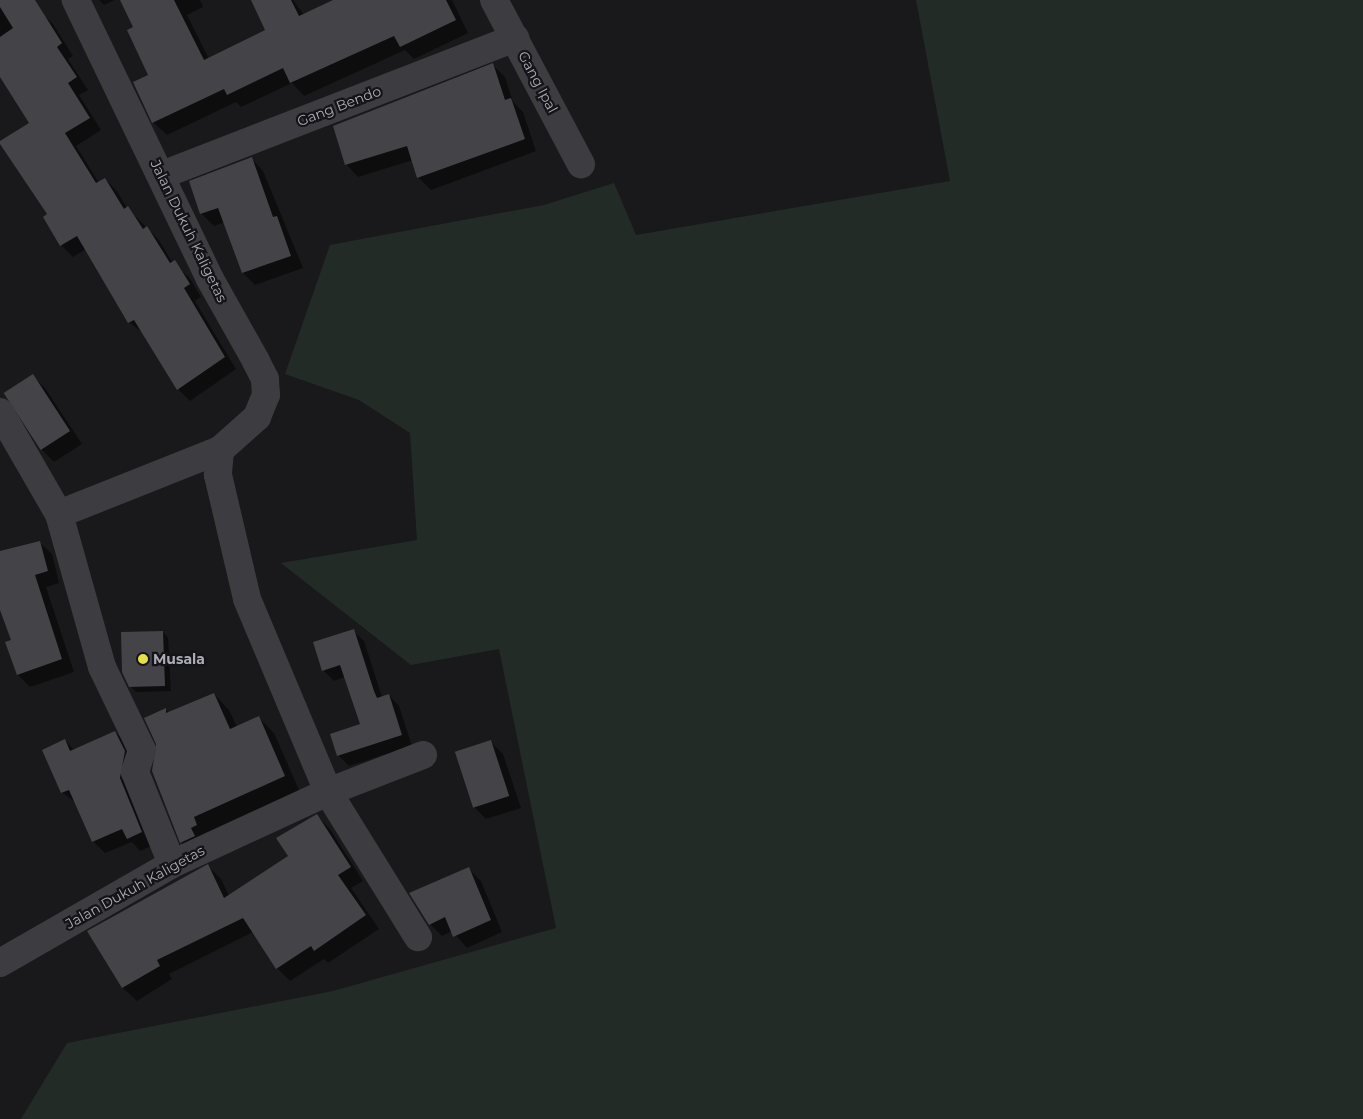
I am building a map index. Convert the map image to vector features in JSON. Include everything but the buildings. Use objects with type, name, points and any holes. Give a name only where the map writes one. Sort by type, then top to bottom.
[{"type":"street","name":"Jalan Dukuh Kaligetas","points":[[59,514],[220,450],[257,417],[266,395],[264,379],[210,279],[162,175],[76,0]]},
{"type":"street","name":"Gang Ipal","points":[[494,0],[581,164]]},
{"type":"street","name":"Gang Bendo","points":[[162,175],[515,38]]},
{"type":"street","points":[[0,412],[59,514],[102,667],[142,750],[135,772],[172,864]]},
{"type":"street","points":[[220,450],[218,475],[247,599],[328,792],[418,937]]},
{"type":"street","name":"Jalan Dukuh Kaligetas","points":[[0,963],[172,864],[328,792],[423,755]]},
{"type":"shaded area","points":[[916,0],[1363,0],[1363,1119],[21,1119],[67,1043],[333,991],[556,928],[499,649],[411,665],[281,563],[417,540],[410,433],[359,400],[285,374],[330,245],[544,205],[614,183],[636,235],[950,181]]},
{"type":"place","name":"Musala","points":[[143,659]]}]
